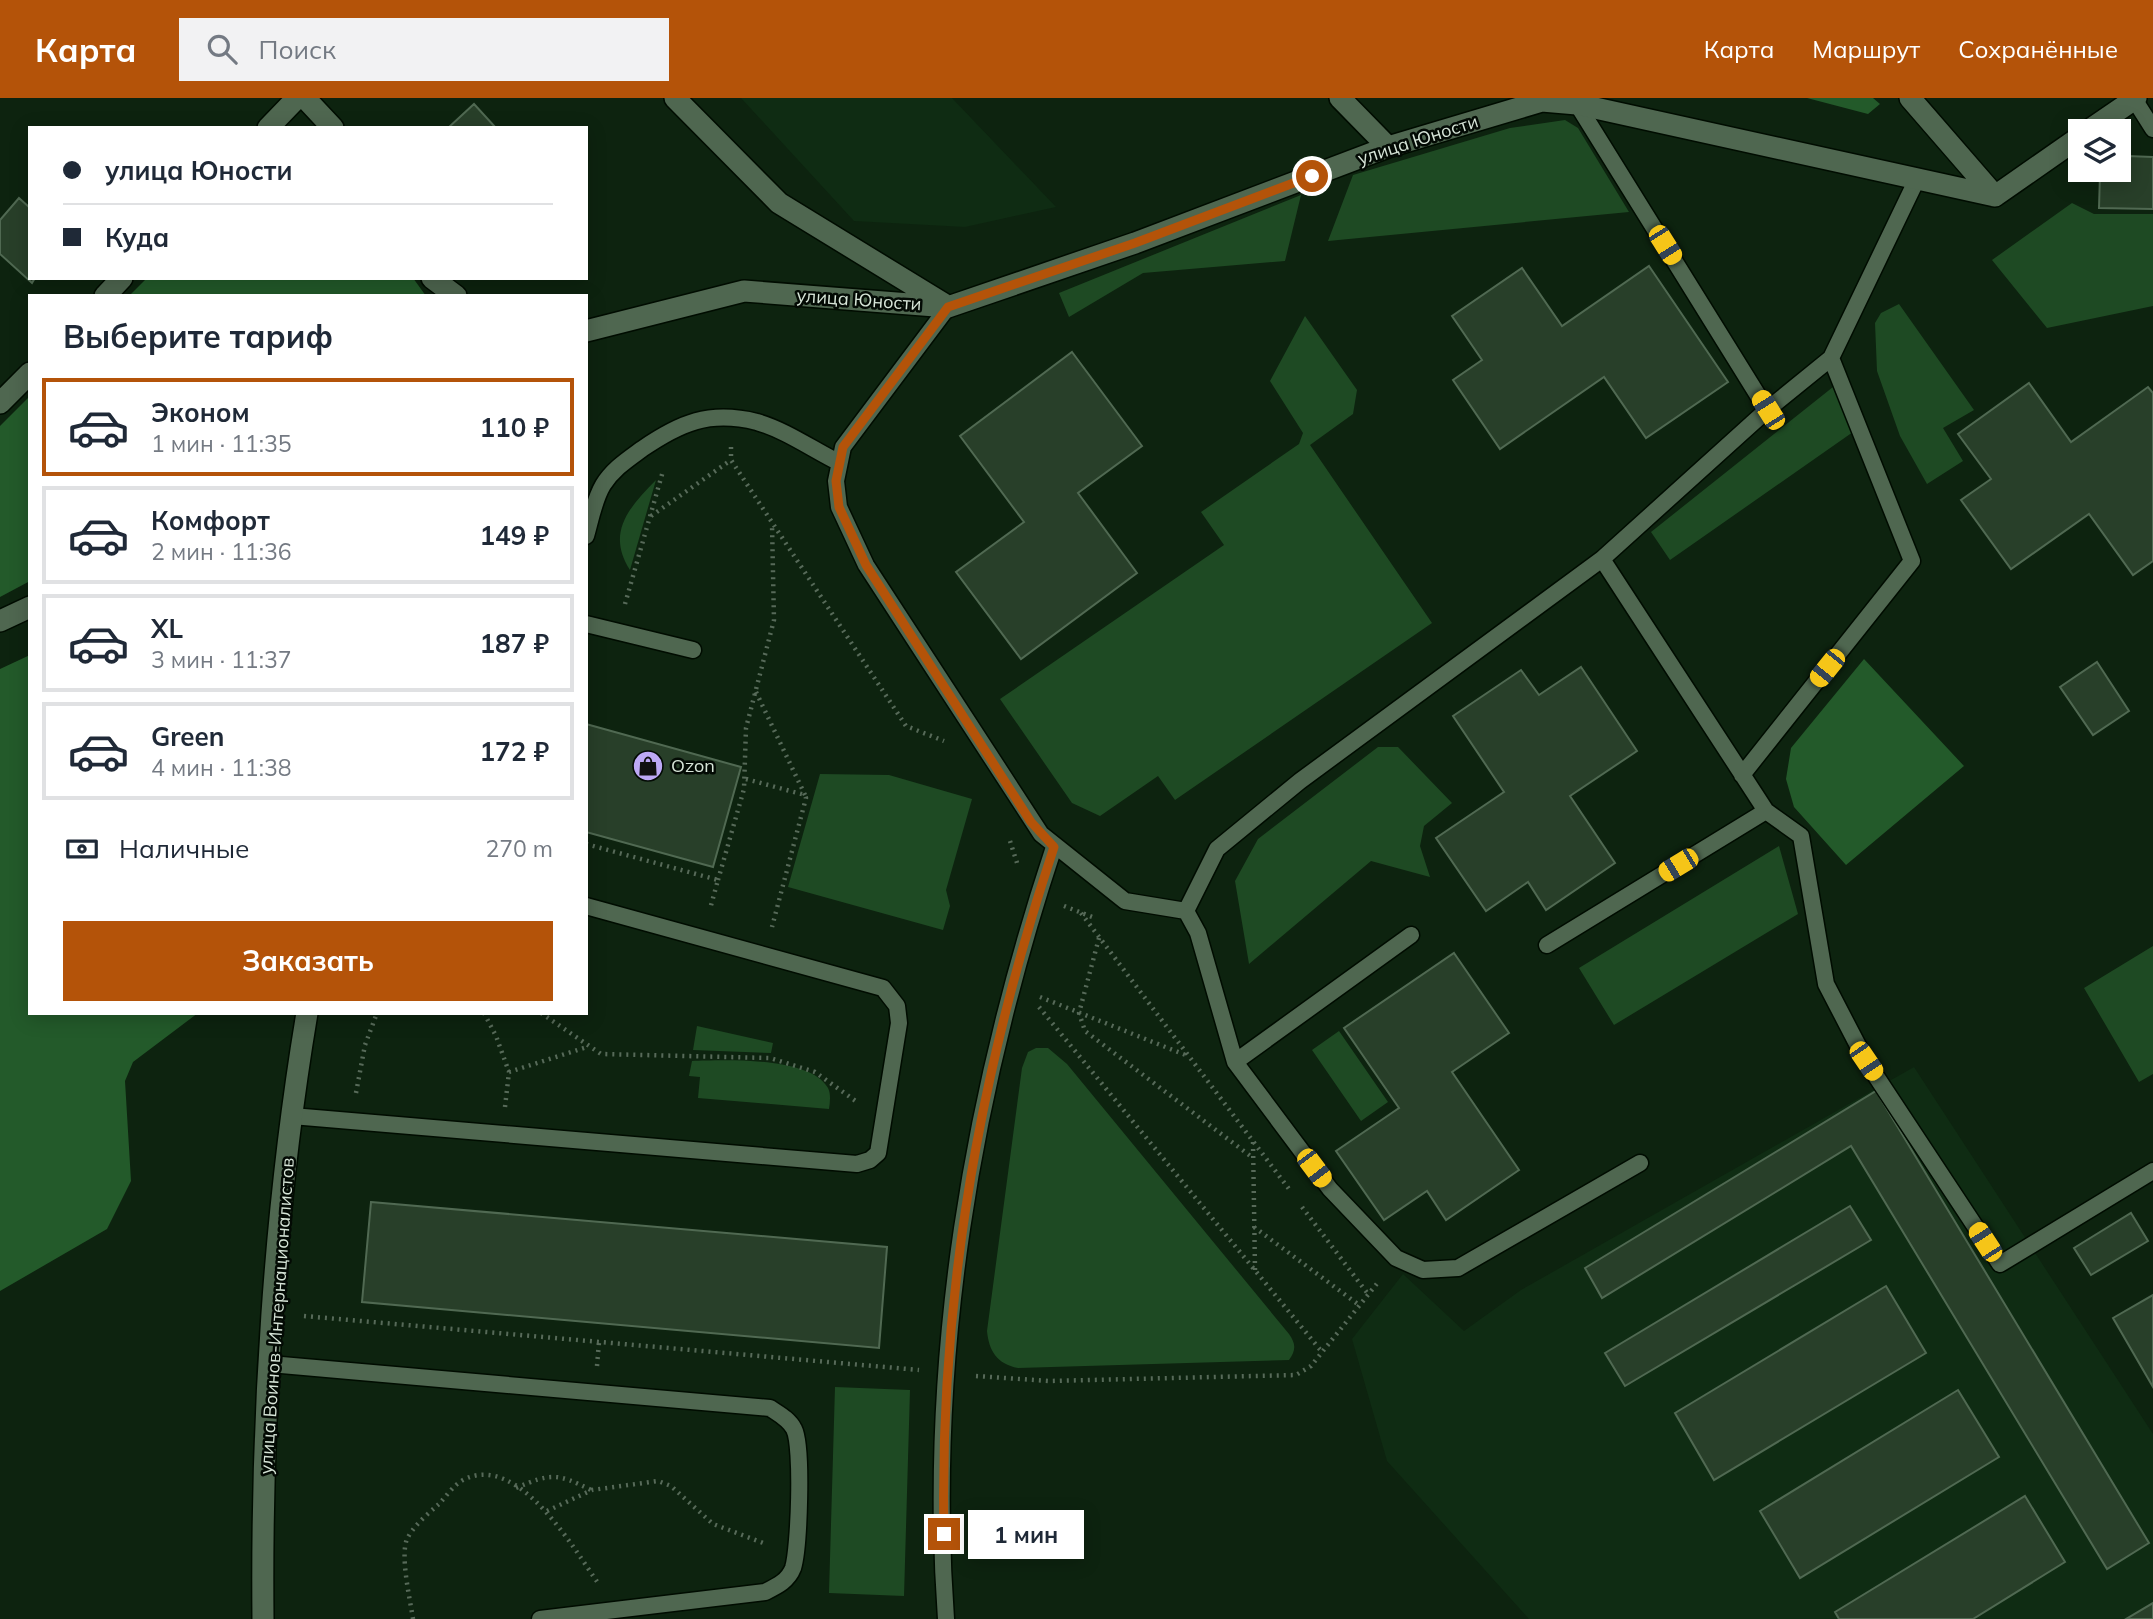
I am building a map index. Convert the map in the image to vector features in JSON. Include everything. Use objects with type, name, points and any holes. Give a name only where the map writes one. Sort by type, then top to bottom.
[{"type":"street","points":[[270,126],[297,98]]},
{"type":"street","points":[[305,98],[330,126]]},
{"type":"street","points":[[675,98],[779,204],[948,307]]},
{"type":"street","points":[[1340,98],[1388,147]]},
{"type":"street","points":[[1910,98],[1995,196],[2068,145]]},
{"type":"street","points":[[2106,119],[2135,99]]},
{"type":"street","name":"улица Юности","points":[[588,330],[744,291],[948,307],[1135,243],[1388,147],[1542,101],[1577,104],[1995,196]]},
{"type":"street","points":[[107,294],[120,280]]},
{"type":"street","points":[[435,280],[453,294]]},
{"type":"street","points":[[0,403],[28,375]]},
{"type":"street","points":[[0,621],[28,608]]},
{"type":"street","name":"улица Воинов-Интернационалистов","points":[[263,1619],[264,1467],[270,1364],[292,1116],[307,1015]]},
{"type":"lane","points":[[2135,99],[2153,129]]},
{"type":"lane","points":[[1577,104],[1768,410]]},
{"type":"lane","points":[[1186,912],[1217,849],[1300,781],[1602,559],[1768,410],[1831,358],[1918,177]]},
{"type":"lane","points":[[948,307],[843,447],[836,481],[839,507],[866,565],[1031,822],[1054,847],[1125,901],[1186,912]]},
{"type":"lane","points":[[1742,775],[1912,561],[1831,358]]},
{"type":"lane","points":[[588,530],[602,488],[621,464],[676,426],[692,421],[731,418],[775,429],[838,462]]},
{"type":"lane","points":[[1602,559],[1766,811],[1801,836],[1826,984],[1866,1061],[2000,1264],[2153,1171]]},
{"type":"lane","points":[[588,624],[618,629],[693,650]]},
{"type":"lane","points":[[1547,945],[1766,811]]},
{"type":"lane","points":[[946,1619],[943,1485],[947,1372],[960,1242],[980,1122],[1019,988],[1041,887],[1054,847]]},
{"type":"lane","points":[[292,1116],[857,1164],[870,1160],[878,1153],[899,1023],[897,1006],[883,988],[588,907]]},
{"type":"lane","points":[[1186,912],[1198,933],[1235,1062],[1330,1189],[1396,1258],[1423,1270],[1458,1268],[1640,1163]]},
{"type":"lane","points":[[1235,1062],[1411,935]]},
{"type":"lane","points":[[270,1364],[770,1408],[785,1417],[794,1430],[799,1449],[796,1552],[792,1570],[783,1583],[765,1592],[540,1619]]},
{"type":"path","points":[[731,418],[731,460],[906,726],[950,746]]},
{"type":"path","points":[[618,629],[676,426]]},
{"type":"path","points":[[650,516],[731,460]]},
{"type":"path","points":[[702,938],[746,779],[746,728],[775,613],[772,523]]},
{"type":"path","points":[[756,691],[805,795],[806,803],[764,956]]},
{"type":"path","points":[[746,779],[805,795]]},
{"type":"path","points":[[1009,833],[1014,861],[1041,887],[1065,906],[1102,920]]},
{"type":"path","points":[[588,845],[718,880]]},
{"type":"path","points":[[1080,913],[1368,1294]]},
{"type":"path","points":[[1099,937],[1079,1013],[1085,1031],[1253,1158]]},
{"type":"path","points":[[1019,988],[1189,1056]]},
{"type":"path","points":[[1019,988],[1322,1352]]},
{"type":"path","points":[[351,1121],[365,1045],[376,1015]]},
{"type":"path","points":[[485,1015],[509,1072],[502,1134]]},
{"type":"path","points":[[544,1015],[587,1046],[611,1056],[749,1056],[788,1061],[830,1080],[883,1127]]},
{"type":"path","points":[[509,1072],[587,1046]]},
{"type":"path","points":[[1253,1141],[1255,1270]]},
{"type":"path","points":[[1254,1227],[1359,1305]]},
{"type":"path","points":[[274,1313],[1049,1381],[1285,1376],[1311,1366],[1396,1258]]},
{"type":"path","points":[[516,1488],[551,1475],[565,1477],[592,1490]]},
{"type":"path","points":[[413,1619],[405,1555],[410,1535],[463,1480],[474,1476],[491,1476],[516,1488],[547,1511],[617,1610]]},
{"type":"path","points":[[547,1511],[592,1490],[650,1481],[665,1483],[706,1520],[722,1529],[796,1552]]},
{"type":"shaded area","points":[[741,98],[952,98],[1056,207],[965,227],[854,221]]},
{"type":"shaded area","points":[[1565,120],[1578,128],[1629,212],[1328,241],[1353,175],[1510,128]]},
{"type":"shaded area","points":[[1301,195],[1285,261],[1143,273],[1069,317],[1059,293]]},
{"type":"shaded area","points":[[2072,203],[2094,214],[2153,214],[2153,306],[2047,328],[1992,260]]},
{"type":"shaded area","points":[[1899,304],[1974,410],[1943,428],[1963,461],[1927,484],[1900,436],[1877,371],[1875,323],[1881,313]]},
{"type":"shaded area","points":[[1305,316],[1357,390],[1353,414],[1310,445],[1432,623],[1175,800],[1158,776],[1100,816],[1072,803],[1000,699],[1224,545],[1201,512],[1299,444],[1303,433],[1270,381]]},
{"type":"shaded area","points":[[1833,387],[1853,432],[1670,560],[1651,532]]},
{"type":"shaded area","points":[[656,480],[630,570],[620,544],[624,521],[637,500]]},
{"type":"shaded area","points":[[1378,747],[1398,747],[1452,803],[1424,826],[1420,846],[1430,877],[1371,861],[1249,964],[1235,881],[1258,839]]},
{"type":"shaded area","points":[[820,774],[889,775],[972,799],[946,890],[950,906],[943,930],[788,887]]},
{"type":"shaded area","points":[[1779,846],[1798,914],[1614,1025],[1579,968]]},
{"type":"shaded area","points":[[2153,946],[2153,1074],[2139,1082],[2084,988]]},
{"type":"shaded area","points":[[697,1026],[773,1043],[771,1053],[693,1050]]},
{"type":"shaded area","points":[[1339,1031],[1388,1102],[1361,1121],[1312,1050]]},
{"type":"shaded area","points":[[1036,1048],[1048,1048],[1067,1064],[1289,1334],[1294,1347],[1289,1360],[1018,1368],[995,1356],[987,1331],[1022,1068],[1028,1052]]},
{"type":"shaded area","points":[[692,1061],[765,1062],[804,1070],[828,1088],[829,1109],[698,1098],[700,1077],[689,1076]]},
{"type":"shaded area","points":[[1914,1067],[2153,1434],[2153,1619],[1529,1619],[1387,1461],[1352,1339],[1403,1274],[1464,1331],[1521,1290]]},
{"type":"shaded area","points":[[835,1387],[910,1390],[904,1596],[829,1593]]},
{"type":"green space","points":[[1807,98],[1873,98],[1880,104],[1868,114]]},
{"type":"green space","points":[[145,280],[414,280],[425,294],[131,294]]},
{"type":"green space","points":[[28,398],[28,582],[0,597],[0,426]]},
{"type":"green space","points":[[28,656],[28,1015],[195,1015],[133,1062],[125,1081],[131,1181],[107,1229],[0,1291],[0,669]]},
{"type":"green space","points":[[1864,659],[1964,766],[1846,865],[1794,807],[1786,779],[1791,748]]},
{"type":"building","points":[[474,104],[494,126],[450,126]]},
{"type":"building","points":[[2131,156],[2153,157],[2153,209],[2099,208],[2100,182],[2131,182]]},
{"type":"building","points":[[19,198],[28,206],[28,279],[0,254],[0,220]]},
{"type":"building","points":[[1649,266],[1728,382],[1646,438],[1604,377],[1500,449],[1453,380],[1482,360],[1452,316],[1522,268],[1562,326]]},
{"type":"building","points":[[1072,352],[1142,446],[1078,493],[1137,573],[1021,659],[956,572],[1024,522],[960,436]]},
{"type":"building","points":[[2029,383],[2071,442],[2148,387],[2153,393],[2153,561],[2133,575],[2089,514],[2011,569],[1961,500],[1991,479],[1958,434]]},
{"type":"building","points":[[2097,662],[2129,711],[2093,735],[2060,687]]},
{"type":"building","points":[[1581,667],[1637,751],[1570,796],[1615,863],[1546,910],[1528,882],[1486,911],[1436,838],[1504,792],[1453,716],[1521,670],[1539,695]]},
{"type":"building","points":[[588,725],[741,767],[713,867],[588,833]]},
{"type":"building","points":[[1454,953],[1509,1033],[1452,1072],[1519,1170],[1446,1220],[1427,1191],[1384,1220],[1336,1151],[1399,1108],[1344,1028]]},
{"type":"building","points":[[1876,1091],[2149,1543],[2107,1569],[1851,1146],[1602,1298],[1585,1268]]},
{"type":"building","points":[[371,1202],[887,1247],[879,1348],[362,1302]]},
{"type":"building","points":[[1850,1206],[1871,1240],[1625,1386],[1605,1353]]},
{"type":"building","points":[[2131,1213],[2148,1241],[2091,1275],[2074,1248]]},
{"type":"building","points":[[1886,1286],[1926,1353],[1714,1480],[1675,1413]]},
{"type":"building","points":[[2153,1295],[2153,1387],[2113,1318]]},
{"type":"building","points":[[1958,1390],[1999,1457],[1800,1578],[1760,1511]]},
{"type":"building","points":[[2025,1496],[2065,1562],[1973,1619],[1839,1619],[1835,1612]]},
{"type":"building","points":[[2153,1603],[2153,1619],[2126,1619]]},
{"type":"place","name":"Ozon","points":[[648,766]]},
{"type":"route","points":[[944,1534],[947,1372],[960,1242],[980,1122],[1001,1031],[1012,985],[1054,847],[1031,822],[866,565],[839,507],[836,481],[838,462],[843,447],[867,413],[948,307],[1135,243],[1312,176]]}]
